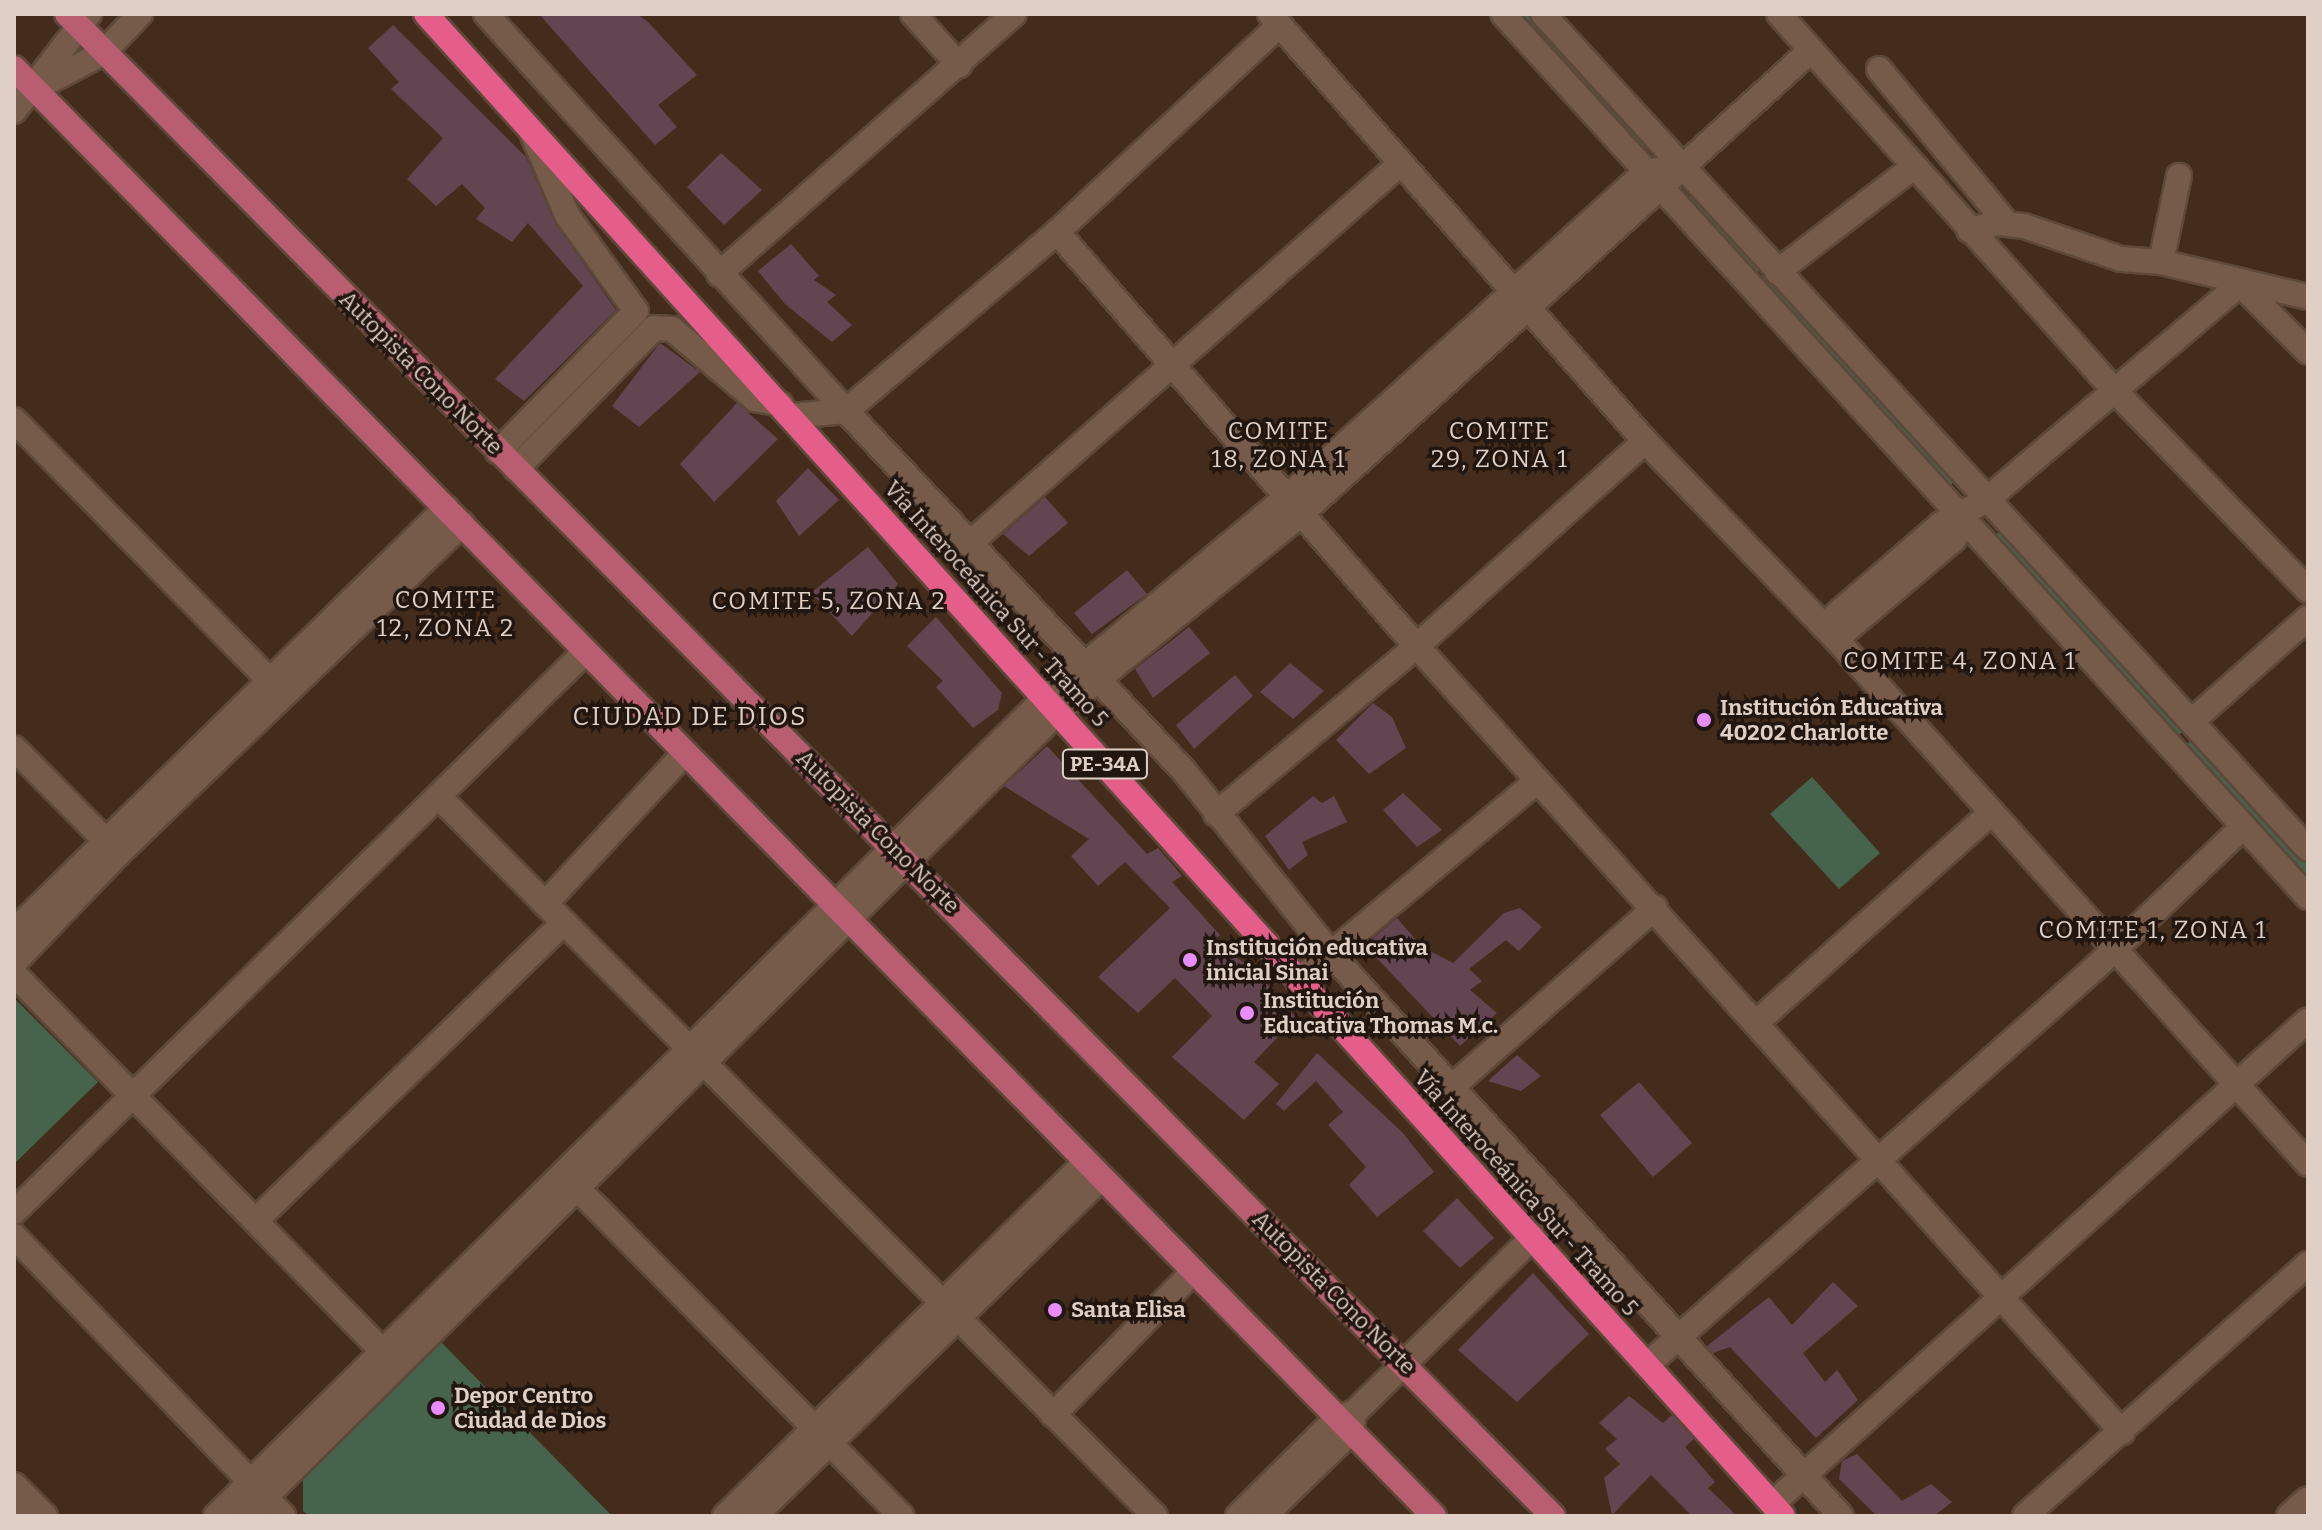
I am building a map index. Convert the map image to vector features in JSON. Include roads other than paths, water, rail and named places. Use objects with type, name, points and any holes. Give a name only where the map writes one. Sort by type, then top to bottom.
[{"type":"highway","name":"Vía Interoceánica Sur - Tramo 5","points":[[426,14],[526,120],[1777,1510]]},
{"type":"main road","name":"Autopista Cono Norte","points":[[78,18],[103,53],[1553,1516]]},
{"type":"main road","points":[[14,68],[454,516],[683,755],[1193,1272],[1348,1421],[1434,1516]]},
{"type":"street","points":[[35,89],[103,53],[140,14]]},
{"type":"street","points":[[486,14],[719,274],[1093,674],[1216,814],[1331,954],[1454,1085],[1841,1516]]},
{"type":"street","points":[[913,14],[959,65]]},
{"type":"street","points":[[719,274],[1014,14]]},
{"type":"street","points":[[1503,14],[1652,182],[2308,897]]},
{"type":"street","points":[[1543,14],[1985,501],[2308,849]]},
{"type":"street","points":[[1779,14],[1912,168],[2115,391],[2308,590]]},
{"type":"street","points":[[14,111],[35,89],[78,18]]},
{"type":"street","points":[[516,469],[654,328],[672,329],[755,399],[786,410],[846,411],[1057,232],[1275,20],[1524,297],[1645,441],[1830,633],[2308,1164]]},
{"type":"street","points":[[216,1516],[258,1490],[841,912],[897,851],[1053,704],[1293,506],[1652,182],[1678,165],[1810,51]]},
{"type":"street","points":[[1879,69],[2007,224]]},
{"type":"street","points":[[498,452],[636,311],[567,215],[526,120]]},
{"type":"street","points":[[969,544],[1401,163]]},
{"type":"street","points":[[1777,272],[1912,168]]},
{"type":"street","points":[[2161,262],[2179,176]]},
{"type":"street","points":[[1969,230],[2007,224],[2121,259],[2161,262],[2240,284],[2307,293]]},
{"type":"street","points":[[1057,232],[1170,367],[1537,781],[2005,1295],[2122,1432]]},
{"type":"street","points":[[1830,633],[1941,524],[1961,518],[1985,501],[2240,284]]},
{"type":"street","points":[[2240,284],[2308,352]]},
{"type":"street","points":[[14,420],[278,688]]},
{"type":"street","points":[[1216,814],[1418,645],[1645,441]]},
{"type":"street","points":[[14,931],[112,848],[454,516]]},
{"type":"street","points":[[2192,721],[2308,618]]},
{"type":"street","points":[[14,1212],[440,798],[585,652]]},
{"type":"street","points":[[14,748],[112,848]]},
{"type":"street","points":[[545,904],[683,755]]},
{"type":"street","points":[[1298,981],[1537,781]]},
{"type":"street","points":[[440,798],[1155,1516]]},
{"type":"street","points":[[1757,1022],[1992,812]]},
{"type":"street","points":[[1647,1365],[2114,950],[2243,827]]},
{"type":"street","points":[[14,963],[112,848]]},
{"type":"street","points":[[1454,1085],[1655,908]]},
{"type":"street","points":[[256,1220],[563,924]]},
{"type":"street","points":[[14,974],[390,1359]]},
{"type":"street","points":[[1777,1510],[1803,1476],[2308,1020]]},
{"type":"street","points":[[725,1516],[821,1435],[1093,1170]]},
{"type":"street","points":[[569,1180],[902,1516]]},
{"type":"street","points":[[14,1236],[283,1516]]},
{"type":"street","points":[[1264,1516],[1348,1421],[1533,1237]]},
{"type":"street","points":[[2025,1516],[2308,1264]]},
{"type":"street","points":[[1053,1415],[1193,1272]]},
{"type":"street","points":[[1238,1516],[1348,1421]]},
{"type":"street","points":[[755,1516],[821,1435]]},
{"type":"street","points":[[14,1485],[45,1516]]},
{"type":"street","points":[[246,1516],[258,1490]]},
{"type":"street","points":[[2289,1516],[2308,1499]]},
{"type":"place","name":"Institución Educativa 40202 Charlotte","points":[[1704,720]]},
{"type":"place","name":"Institución educativa inicial Sinai","points":[[1190,960]]},
{"type":"place","name":"Institución Educativa Thomas M.c.","points":[[1247,1013]]},
{"type":"place","name":"Santa Elisa","points":[[1055,1310]]},
{"type":"place","name":"Depor Centro Ciudad de Dios","points":[[438,1408]]},
{"type":"district","name":"COMITE 18, ZONA 1","points":[[1279,446]]},
{"type":"district","name":"COMITE 29, ZONA 1","points":[[1500,446]]},
{"type":"district","name":"COMITE 5, ZONA 2","points":[[829,602]]},
{"type":"district","name":"COMITE 12, ZONA 2","points":[[446,615]]},
{"type":"district","name":"COMITE 4, ZONA 1","points":[[1960,662]]},
{"type":"district","name":"CIUDAD DE DIOS","points":[[690,717]]},
{"type":"district","name":"COMITE 1, ZONA 1","points":[[2153,931]]}]
